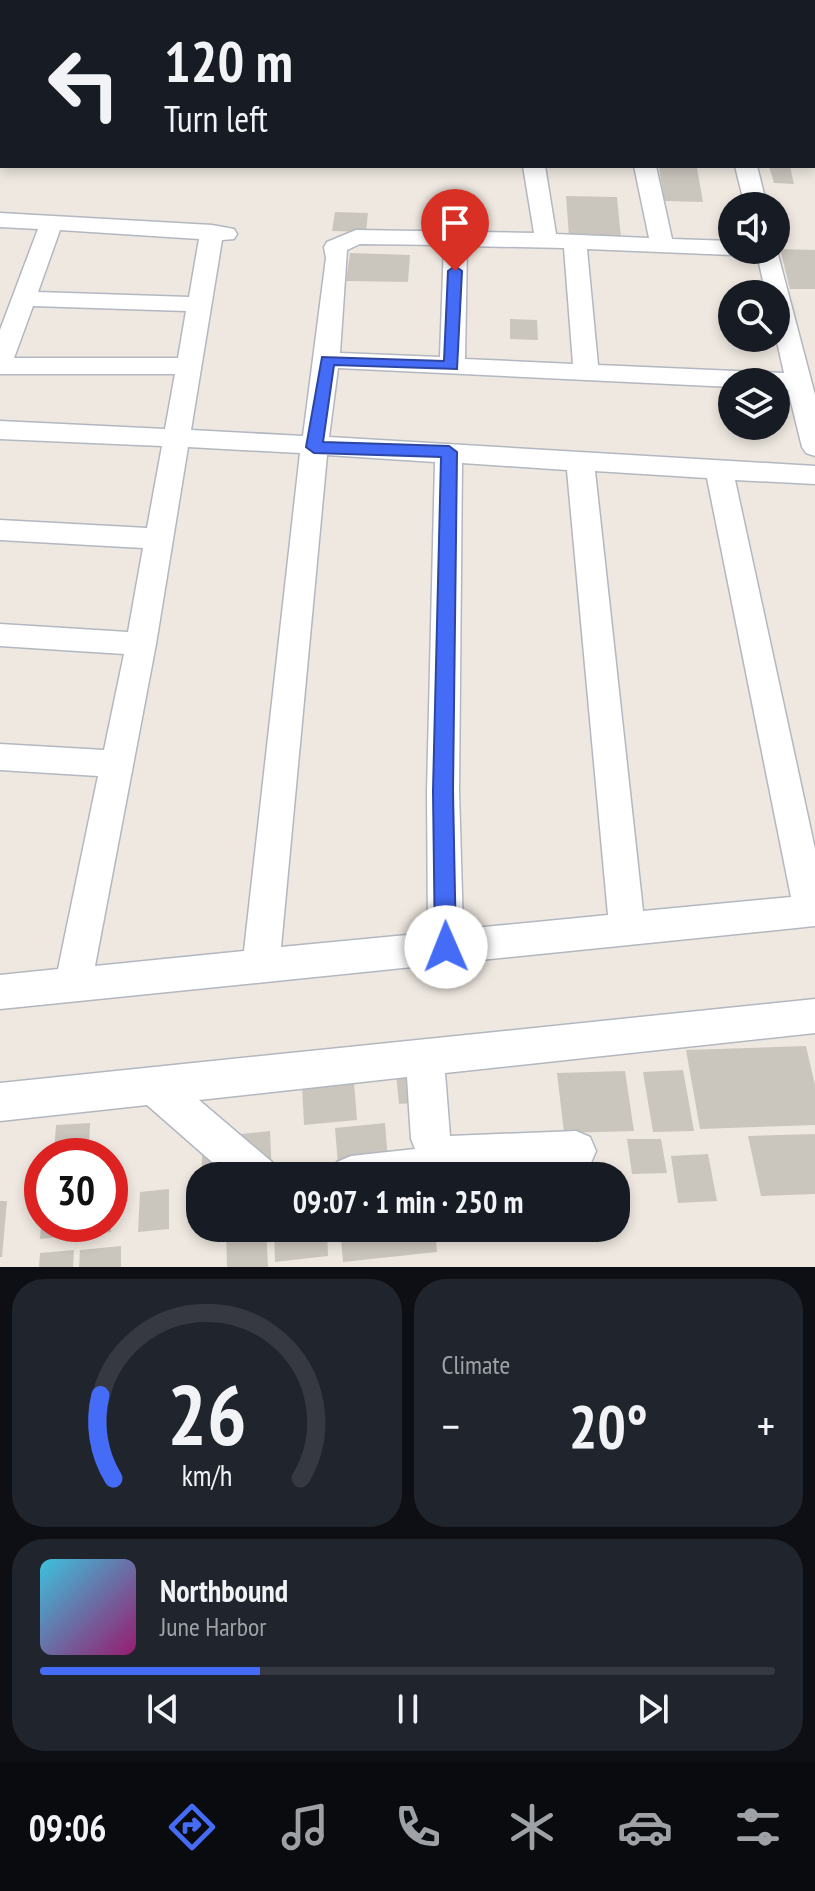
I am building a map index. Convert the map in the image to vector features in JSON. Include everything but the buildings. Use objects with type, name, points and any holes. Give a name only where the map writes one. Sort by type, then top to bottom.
[{"type":"street","points":[[534,168],[546,240]]},
{"type":"street","points":[[645,168],[662,245]]},
{"type":"street","points":[[746,168],[752,192]]},
{"type":"street","points":[[0,220],[219,233],[199,304],[179,437],[141,644],[73,984]]},
{"type":"street","points":[[51,223],[0,364],[188,366]]},
{"type":"street","points":[[261,964],[314,447],[327,360],[335,247],[356,237],[546,240],[718,247]]},
{"type":"street","points":[[452,366],[456,239]]},
{"type":"street","points":[[575,242],[586,373]]},
{"type":"street","points":[[770,264],[815,447]]},
{"type":"street","points":[[24,299],[199,304]]},
{"type":"street","points":[[327,360],[798,382]]},
{"type":"street","points":[[0,430],[179,437],[815,475]]},
{"type":"street","points":[[446,947],[443,791],[449,452]]},
{"type":"street","points":[[580,461],[627,929]]},
{"type":"street","points":[[0,992],[813,911],[719,470]]},
{"type":"street","points":[[0,530],[158,539]]},
{"type":"street","points":[[0,635],[141,644]]},
{"type":"street","points":[[0,757],[116,764]]},
{"type":"street","points":[[0,1102],[815,1016]]},
{"type":"street","points":[[424,1057],[431,1139],[436,1151],[456,1158],[576,1151]]},
{"type":"street","points":[[153,1085],[242,1162]]},
{"type":"route","points":[[446,947],[443,791],[449,452],[314,447],[327,360],[452,366],[455,271]]}]
